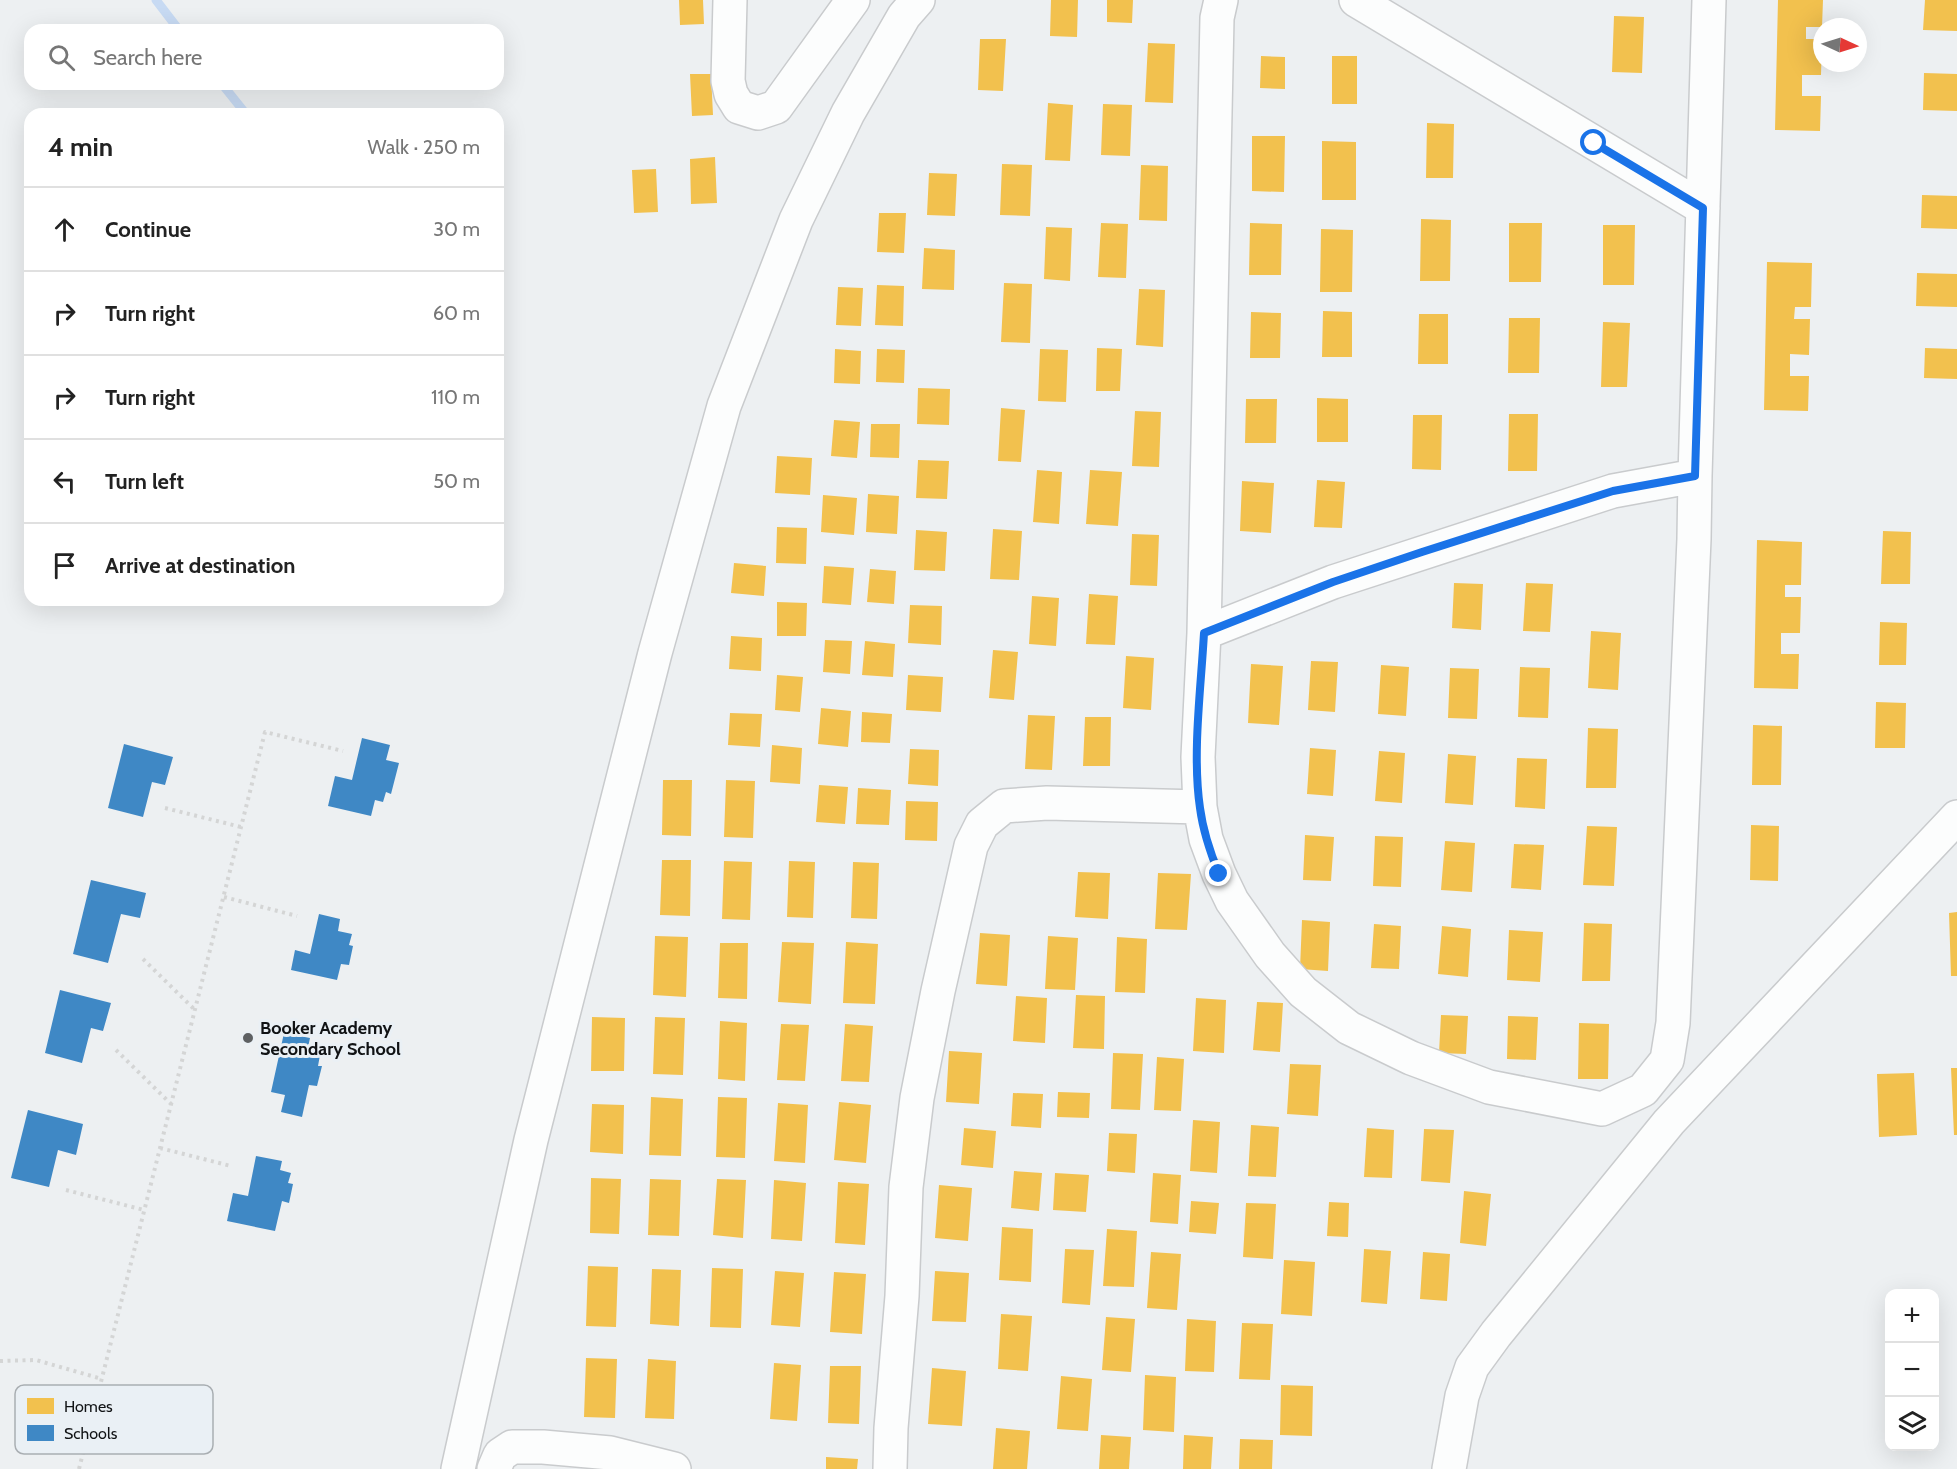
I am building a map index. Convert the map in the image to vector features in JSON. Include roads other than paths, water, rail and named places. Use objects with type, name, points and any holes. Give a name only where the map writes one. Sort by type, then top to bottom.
[{"type":"street","points":[[730,0],[728,81],[731,94],[739,107],[758,113],[776,107],[853,0]]},
{"type":"street","points":[[458,1469],[531,1140],[655,653],[724,406],[796,220],[848,113],[904,16],[918,0]]},
{"type":"street","points":[[1221,0],[1217,18],[1204,633],[1198,757],[1200,807],[1211,855],[1232,901],[1270,955],[1303,992],[1349,1028],[1411,1058],[1490,1087],[1602,1109],[1643,1090],[1667,1060],[1673,1023],[1695,476],[1709,0]]},
{"type":"street","points":[[1356,0],[1703,208]]},
{"type":"street","points":[[1204,633],[1333,582],[1579,501],[1613,491],[1695,476]]},
{"type":"street","points":[[890,1469],[891,1428],[902,1296],[906,1187],[916,1098],[971,846],[982,824],[1004,806],[1047,803],[1200,807]]},
{"type":"street","points":[[1449,1469],[1462,1396],[1468,1377],[1472,1367],[1496,1334],[1669,1122],[1957,817]]},
{"type":"street","points":[[494,1469],[500,1455],[512,1447],[543,1447],[610,1453],[674,1469]]},
{"type":"waterway","points":[[156,0],[174,24]]},
{"type":"waterway","points":[[227,90],[241,108]]},
{"type":"place","name":"Booker Academy Secondary School","points":[[248,1038]]}]
